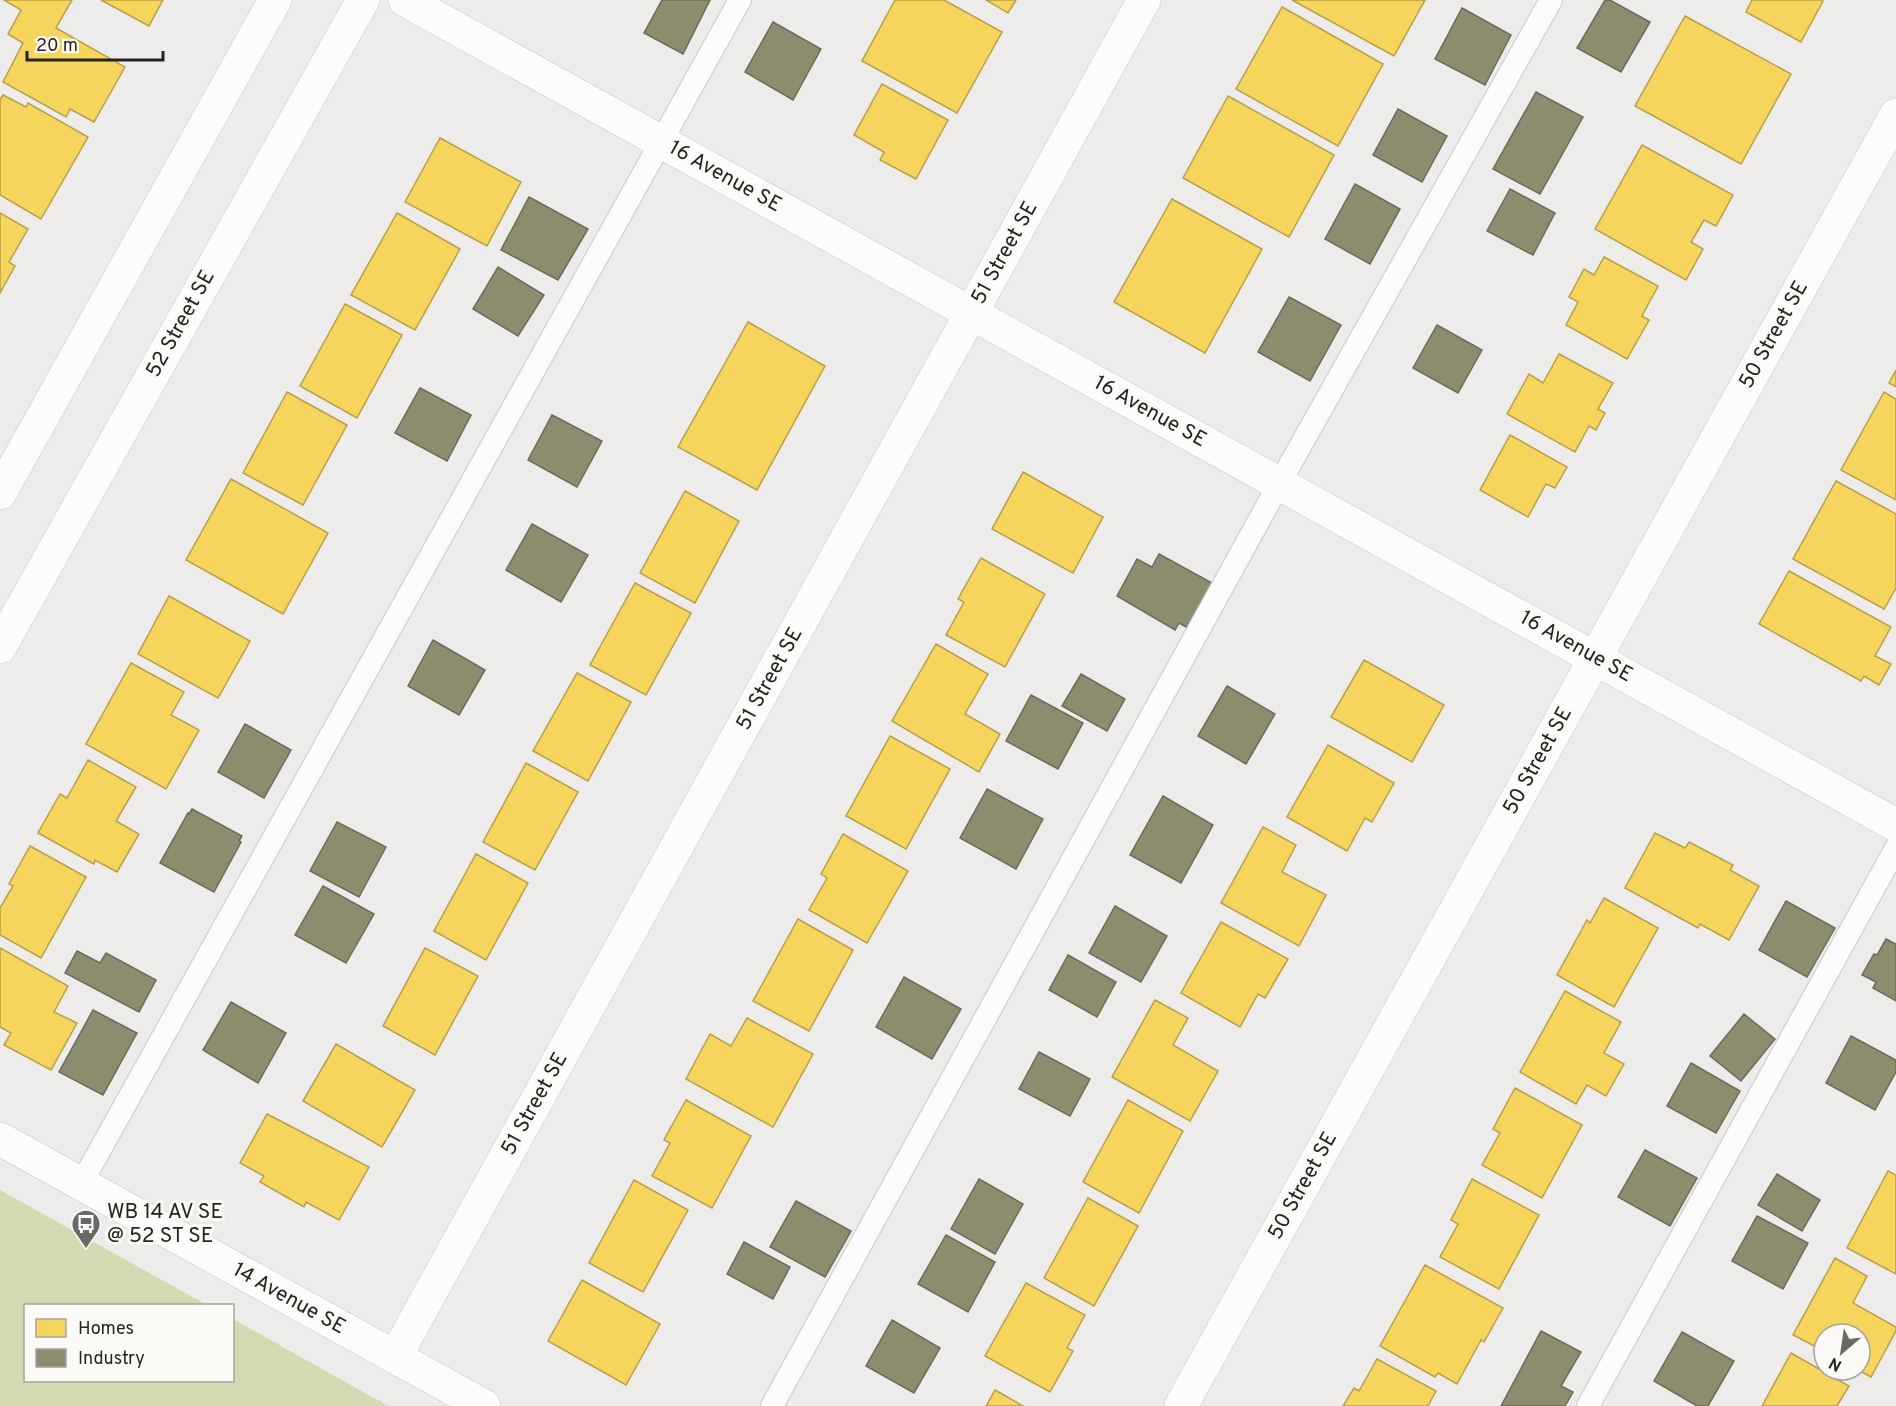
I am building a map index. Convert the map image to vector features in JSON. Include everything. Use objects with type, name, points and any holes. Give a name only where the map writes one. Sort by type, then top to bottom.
[{"type":"street","points":[[0,493],[275,0]]},
{"type":"street","name":"52 Street SE","points":[[0,648],[363,0]]},
{"type":"street","name":"16 Avenue SE","points":[[405,0],[1896,825]]},
{"type":"street","name":"51 Street SE","points":[[395,1357],[1144,0]]},
{"type":"street","name":"50 Street SE","points":[[1181,1406],[1896,115]]},
{"type":"street","name":"14 Avenue SE","points":[[0,1139],[484,1406]]},
{"type":"lane","points":[[81,1184],[740,0]]},
{"type":"lane","points":[[772,1406],[1280,484],[1551,0]]},
{"type":"lane","points":[[1588,1406],[1896,848]]},
{"type":"green space","points":[[0,1190],[205,1304],[24,1304],[24,1382],[234,1382],[234,1320],[388,1406],[0,1406]]},
{"type":"building: Homes","points":[[4,0],[72,0],[56,28],[125,67],[94,122],[70,109],[66,117],[3,82],[23,43],[8,34],[21,10]]},
{"type":"building: Homes","points":[[101,0],[163,0],[149,26]]},
{"type":"building: Homes","points":[[895,0],[944,0],[1002,32],[957,113],[862,61]]},
{"type":"building: Homes","points":[[986,0],[1016,0],[1008,13]]},
{"type":"building: Homes","points":[[1292,0],[1425,0],[1394,56]]},
{"type":"building: Homes","points":[[1752,0],[1823,1],[1801,42],[1746,12]]},
{"type":"building: Homes","points":[[1282,7],[1383,64],[1338,146],[1236,89]]},
{"type":"building: Homes","points":[[1685,16],[1791,74],[1741,164],[1635,106]]},
{"type":"building: Homes","points":[[882,84],[948,120],[916,179],[880,160],[884,152],[854,135]]},
{"type":"building: Homes","points":[[3,95],[26,107],[28,103],[88,137],[41,219],[0,195],[0,100]]},
{"type":"building: Homes","points":[[1228,96],[1334,155],[1289,237],[1183,178]]},
{"type":"building: Homes","points":[[440,138],[521,182],[487,246],[405,202]]},
{"type":"building: Homes","points":[[1642,145],[1733,195],[1716,226],[1704,220],[1691,242],[1703,249],[1686,280],[1595,229]]},
{"type":"building: Homes","points":[[1172,199],[1262,249],[1205,353],[1114,302]]},
{"type":"building: Homes","points":[[0,213],[28,229],[9,262],[15,266],[0,293]]},
{"type":"building: Homes","points":[[397,213],[460,249],[415,330],[351,295]]},
{"type":"building: Homes","points":[[1604,257],[1658,286],[1642,316],[1649,320],[1627,359],[1566,325],[1578,302],[1569,297],[1584,269],[1594,275]]},
{"type":"building: Homes","points":[[345,304],[402,335],[357,418],[300,386]]},
{"type":"building: Homes","points":[[748,322],[825,366],[757,490],[678,447]]},
{"type":"building: Homes","points":[[1559,354],[1613,383],[1598,409],[1605,413],[1596,430],[1589,426],[1575,452],[1507,414],[1529,374],[1543,383]]},
{"type":"building: Homes","points":[[1896,370],[1896,387],[1889,383]]},
{"type":"building: Homes","points":[[287,392],[347,425],[303,505],[243,473]]},
{"type":"building: Homes","points":[[1884,392],[1896,399],[1896,500],[1841,470]]},
{"type":"building: Homes","points":[[1510,435],[1567,467],[1555,488],[1546,484],[1528,517],[1480,490]]},
{"type":"building: Homes","points":[[1023,472],[1103,517],[1073,573],[992,529]]},
{"type":"building: Homes","points":[[231,479],[328,533],[283,614],[186,560]]},
{"type":"building: Homes","points":[[1836,481],[1896,514],[1896,588],[1884,609],[1793,559]]},
{"type":"building: Homes","points":[[685,491],[739,521],[695,603],[640,573]]},
{"type":"building: Homes","points":[[981,558],[1045,594],[1005,667],[946,635],[964,602],[958,599]]},
{"type":"building: Homes","points":[[1789,571],[1891,627],[1875,656],[1891,664],[1879,685],[1864,676],[1861,681],[1759,624]]},
{"type":"building: Homes","points":[[635,583],[691,613],[646,695],[590,665]]},
{"type":"building: Homes","points":[[169,596],[250,641],[218,698],[138,654]]},
{"type":"building: Homes","points":[[936,644],[988,674],[965,714],[1000,734],[979,772],[892,721]]},
{"type":"building: Homes","points":[[1364,660],[1444,705],[1412,762],[1331,717]]},
{"type":"building: Homes","points":[[131,663],[184,692],[171,715],[199,730],[166,789],[86,744]]},
{"type":"building: Homes","points":[[577,673],[631,702],[588,781],[533,751]]},
{"type":"building: Homes","points":[[890,736],[950,769],[906,849],[846,816]]},
{"type":"building: Homes","points":[[1328,745],[1394,783],[1372,822],[1365,818],[1347,851],[1287,817]]},
{"type":"building: Homes","points":[[88,760],[136,787],[116,821],[139,834],[117,872],[95,860],[94,864],[38,833],[60,794],[67,798]]},
{"type":"building: Homes","points":[[526,763],[578,792],[535,870],[483,842]]},
{"type":"building: Homes","points":[[1263,827],[1296,845],[1282,872],[1326,895],[1299,946],[1221,903]]},
{"type":"building: Homes","points":[[1655,833],[1685,848],[1689,842],[1733,865],[1730,870],[1759,886],[1729,940],[1700,924],[1698,928],[1625,888]]},
{"type":"building: Homes","points":[[843,834],[908,871],[867,943],[809,910],[827,878],[821,874]]},
{"type":"building: Homes","points":[[30,846],[86,877],[41,958],[0,935],[0,908],[13,886],[9,884]]},
{"type":"building: Homes","points":[[476,854],[528,883],[486,960],[434,931]]},
{"type":"building: Homes","points":[[1604,898],[1658,928],[1614,1007],[1557,975],[1587,920],[1590,923]]},
{"type":"building: Homes","points":[[798,919],[853,950],[809,1031],[753,1001]]},
{"type":"building: Homes","points":[[1221,922],[1288,959],[1265,998],[1258,994],[1240,1027],[1181,993]]},
{"type":"building: Homes","points":[[0,948],[68,986],[54,1012],[77,1023],[51,1070],[4,1045],[11,1033],[0,1027]]},
{"type":"building: Homes","points":[[425,948],[478,976],[435,1055],[383,1026]]},
{"type":"building: Homes","points":[[1565,991],[1621,1022],[1604,1053],[1624,1064],[1606,1096],[1587,1085],[1576,1104],[1520,1072]]},
{"type":"building: Homes","points":[[1155,1000],[1188,1018],[1173,1045],[1218,1071],[1190,1121],[1112,1077]]},
{"type":"building: Homes","points":[[747,1018],[813,1054],[773,1127],[686,1079],[710,1034],[731,1046]]},
{"type":"building: Homes","points":[[336,1044],[415,1090],[382,1147],[303,1101]]},
{"type":"building: Homes","points":[[1515,1088],[1582,1125],[1542,1198],[1482,1165],[1500,1133],[1493,1129]]},
{"type":"building: Homes","points":[[686,1100],[751,1136],[712,1208],[652,1176],[670,1143],[664,1140]]},
{"type":"building: Homes","points":[[1128,1100],[1183,1131],[1139,1213],[1083,1182]]},
{"type":"building: Homes","points":[[267,1114],[369,1167],[339,1220],[306,1202],[304,1207],[260,1182],[264,1176],[240,1163]]},
{"type":"building: Homes","points":[[1888,1171],[1896,1175],[1896,1274],[1847,1248]]},
{"type":"building: Homes","points":[[1472,1179],[1539,1215],[1499,1289],[1440,1257],[1458,1224],[1451,1220]]},
{"type":"building: Homes","points":[[634,1180],[688,1210],[643,1292],[589,1263]]},
{"type":"building: Homes","points":[[1088,1198],[1138,1226],[1094,1306],[1044,1278]]},
{"type":"building: Homes","points":[[1835,1258],[1867,1276],[1853,1303],[1896,1327],[1872,1375],[1872,1322],[1812,1322],[1812,1345],[1793,1335]]},
{"type":"building: Homes","points":[[1425,1265],[1503,1308],[1484,1342],[1481,1340],[1457,1384],[1438,1373],[1435,1377],[1380,1346]]},
{"type":"building: Homes","points":[[582,1280],[660,1324],[626,1385],[548,1341]]},
{"type":"building: Homes","points":[[1026,1283],[1085,1315],[1067,1348],[1073,1351],[1050,1392],[985,1356]]},
{"type":"building: Homes","points":[[1791,1353],[1812,1365],[1812,1382],[1842,1382],[1849,1386],[1837,1406],[1762,1406]]},
{"type":"building: Homes","points":[[1377,1359],[1436,1391],[1428,1406],[1343,1406],[1354,1388],[1359,1391]]},
{"type":"building: Homes","points":[[995,1390],[1023,1406],[986,1406]]},
{"type":"building: Industry","points":[[662,0],[710,0],[683,54],[644,33]]},
{"type":"building: Industry","points":[[1605,0],[1610,0],[1650,22],[1621,72],[1577,48]]},
{"type":"building: Industry","points":[[1462,8],[1511,35],[1485,85],[1435,59]]},
{"type":"building: Industry","points":[[773,22],[821,49],[793,100],[745,72]]},
{"type":"building: Industry","points":[[1536,92],[1583,117],[1540,194],[1493,169]]},
{"type":"building: Industry","points":[[1398,109],[1447,136],[1422,182],[1373,155]]},
{"type":"building: Industry","points":[[1355,184],[1400,209],[1370,264],[1325,239]]},
{"type":"building: Industry","points":[[1510,189],[1555,213],[1533,255],[1487,231]]},
{"type":"building: Industry","points":[[529,197],[588,229],[558,280],[501,250]]},
{"type":"building: Industry","points":[[498,267],[544,295],[518,336],[473,309]]},
{"type":"building: Industry","points":[[1289,297],[1341,325],[1310,381],[1258,352]]},
{"type":"building: Industry","points":[[1437,325],[1482,350],[1458,393],[1413,368]]},
{"type":"building: Industry","points":[[420,388],[471,415],[447,461],[395,433]]},
{"type":"building: Industry","points":[[552,415],[602,441],[577,487],[528,460]]},
{"type":"building: Industry","points":[[532,524],[588,555],[561,602],[506,570]]},
{"type":"building: Industry","points":[[1159,554],[1212,583],[1188,628],[1179,623],[1175,630],[1117,596],[1137,559],[1152,567]]},
{"type":"building: Industry","points":[[433,640],[485,670],[459,715],[408,686]]},
{"type":"building: Industry","points":[[1081,674],[1125,699],[1107,731],[1062,706]]},
{"type":"building: Industry","points":[[1227,686],[1275,714],[1246,764],[1198,736]]},
{"type":"building: Industry","points":[[1031,695],[1083,723],[1058,769],[1006,741]]},
{"type":"building: Industry","points":[[245,724],[291,750],[264,798],[218,772]]},
{"type":"building: Industry","points":[[987,789],[1043,819],[1016,869],[960,838]]},
{"type":"building: Industry","points":[[1163,796],[1213,825],[1181,883],[1130,855]]},
{"type":"building: Industry","points":[[192,809],[242,836],[214,892],[160,863]]},
{"type":"building: Industry","points":[[337,822],[386,847],[359,897],[310,871]]},
{"type":"building: Industry","points":[[323,886],[374,914],[346,963],[295,935]]},
{"type":"building: Industry","points":[[1786,901],[1835,928],[1807,977],[1759,950]]},
{"type":"building: Industry","points":[[1115,906],[1167,936],[1141,982],[1089,953]]},
{"type":"building: Industry","points":[[1886,939],[1896,944],[1896,1001],[1873,988],[1876,982],[1862,975]]},
{"type":"building: Industry","points":[[77,951],[100,963],[106,953],[156,980],[139,1012],[65,973]]},
{"type":"building: Industry","points":[[1068,955],[1116,982],[1097,1017],[1049,990]]},
{"type":"building: Industry","points":[[904,977],[961,1009],[932,1059],[876,1027]]},
{"type":"building: Industry","points":[[231,1002],[286,1033],[258,1083],[203,1050]]},
{"type":"building: Industry","points":[[93,1010],[137,1033],[103,1095],[59,1072]]},
{"type":"building: Industry","points":[[1744,1014],[1775,1039],[1741,1081],[1710,1056]]},
{"type":"building: Industry","points":[[1851,1036],[1896,1060],[1896,1072],[1875,1110],[1826,1083]]},
{"type":"building: Industry","points":[[1039,1052],[1090,1079],[1070,1116],[1019,1089]]},
{"type":"building: Industry","points":[[1691,1063],[1740,1091],[1716,1133],[1667,1106]]},
{"type":"building: Industry","points":[[1645,1150],[1697,1178],[1670,1226],[1618,1197]]},
{"type":"building: Industry","points":[[1777,1174],[1820,1200],[1802,1231],[1758,1205]]},
{"type":"building: Industry","points":[[979,1179],[1023,1204],[995,1254],[951,1229]]},
{"type":"building: Industry","points":[[796,1201],[851,1231],[825,1277],[770,1247]]},
{"type":"building: Industry","points":[[1757,1216],[1808,1243],[1783,1289],[1732,1261]]},
{"type":"building: Industry","points":[[946,1235],[995,1262],[968,1312],[918,1284]]},
{"type":"building: Industry","points":[[744,1242],[790,1267],[773,1299],[727,1274]]},
{"type":"building: Industry","points":[[892,1320],[940,1348],[914,1393],[866,1366]]},
{"type":"building: Industry","points":[[1541,1331],[1581,1352],[1561,1386],[1573,1392],[1565,1406],[1501,1406]]},
{"type":"building: Industry","points":[[1682,1332],[1734,1361],[1708,1406],[1697,1406],[1654,1381]]},
{"type":"place","name":"WB 14 AV SE @ 52 ST SE","points":[[86,1250]]}]
